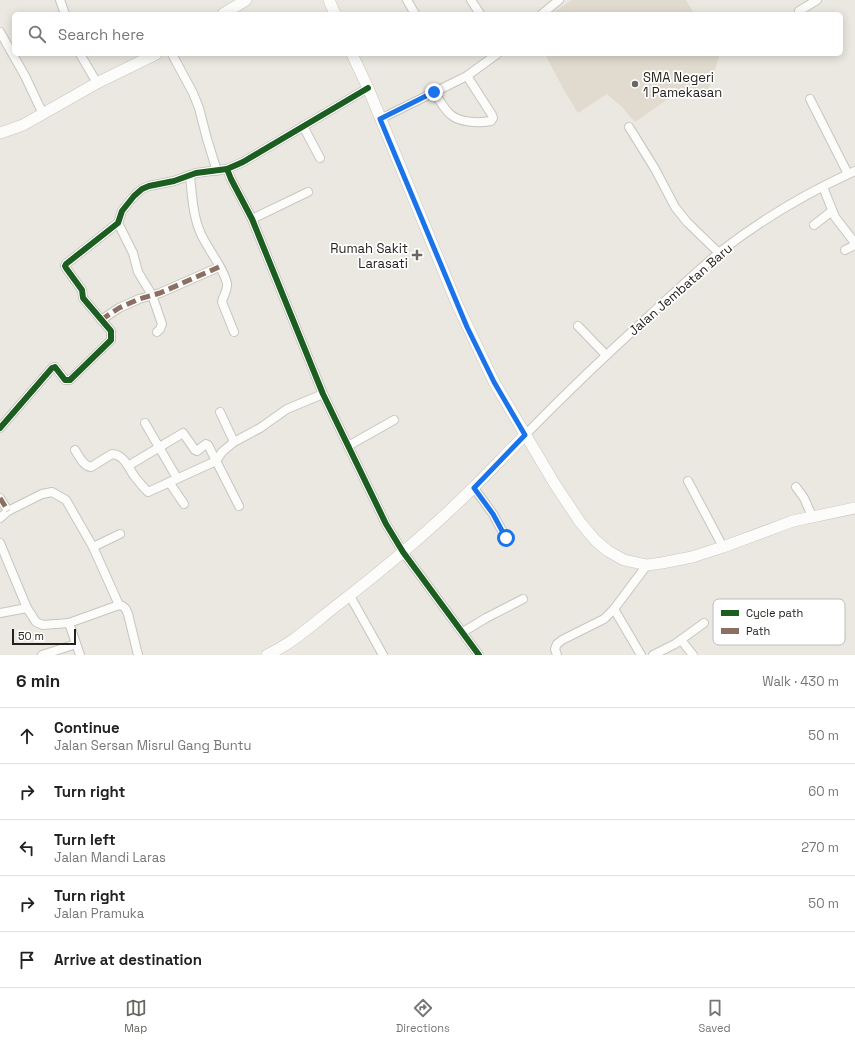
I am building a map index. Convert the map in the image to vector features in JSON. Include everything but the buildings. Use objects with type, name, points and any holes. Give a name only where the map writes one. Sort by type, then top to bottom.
[{"type":"main road","points":[[226,12],[246,0]]},
{"type":"main road","points":[[329,0],[334,12]]},
{"type":"main road","points":[[0,133],[15,129],[97,83],[152,56]]},
{"type":"main road","points":[[353,56],[368,88],[464,321],[494,382],[525,435],[580,522],[595,540],[608,551],[624,560],[647,565],[692,557],[793,521],[853,509]]},
{"type":"main road","points":[[267,655],[278,653],[403,552],[474,488],[525,435]]},
{"type":"street","points":[[60,0],[64,12]]},
{"type":"street","points":[[407,0],[414,12]]},
{"type":"street","points":[[471,0],[479,12]]},
{"type":"street","points":[[544,12],[559,0]]},
{"type":"street","points":[[799,11],[817,0]]},
{"type":"street","points":[[0,32],[12,53]]},
{"type":"street","points":[[14,56],[43,114]]},
{"type":"street","points":[[81,56],[97,83]]},
{"type":"street","points":[[173,56],[193,93],[199,108],[206,139],[217,170]]},
{"type":"street","points":[[380,119],[467,76],[494,56]]},
{"type":"street","points":[[434,92],[452,116],[460,120],[482,123],[491,121],[493,118],[492,115],[467,76]]},
{"type":"street","points":[[0,428],[52,368],[57,368],[66,380],[70,380],[111,340],[111,331],[83,298],[82,290],[65,266],[118,223],[122,211],[134,196],[142,189],[149,186],[174,181],[196,173],[227,169],[243,162],[368,88]]},
{"type":"street","points":[[810,99],[852,172]]},
{"type":"street","points":[[303,126],[320,158]]},
{"type":"street","points":[[630,129],[655,168],[676,207],[687,222],[719,253]]},
{"type":"street","points":[[227,169],[252,219],[323,394],[386,524],[403,552],[479,655]]},
{"type":"street","name":"Jalan Jembatan Baru","points":[[525,435],[606,355],[719,253],[737,239],[807,195],[852,172]]},
{"type":"street","points":[[190,176],[198,228],[227,282],[228,286],[222,302],[234,332]]},
{"type":"street","points":[[823,187],[835,217],[855,244],[846,250]]},
{"type":"street","points":[[252,219],[308,192]]},
{"type":"street","points":[[814,225],[832,211]]},
{"type":"street","points":[[118,223],[133,254],[138,272],[152,295],[162,324],[157,332]]},
{"type":"street","points":[[101,320],[119,308],[139,299],[219,267]]},
{"type":"street","points":[[578,326],[606,355]]},
{"type":"street","points":[[75,450],[87,467],[91,467],[112,454],[120,457],[136,479],[148,492],[216,461],[222,452],[234,442],[260,428],[287,408],[323,394]]},
{"type":"street","points":[[220,412],[234,442]]},
{"type":"street","points":[[348,446],[394,420]]},
{"type":"street","points":[[145,423],[177,478]]},
{"type":"street","points":[[128,466],[183,433],[195,450],[207,444],[239,506]]},
{"type":"street","points":[[688,481],[722,547]]},
{"type":"street","points":[[168,482],[184,504]]},
{"type":"street","points":[[796,487],[804,498],[812,516]]},
{"type":"street","points":[[474,488],[493,514],[506,538]]},
{"type":"street","points":[[0,518],[8,511],[42,494],[52,492],[58,494],[66,500],[94,547],[119,605],[125,608],[138,655]]},
{"type":"street","points":[[0,498],[8,511]]},
{"type":"street","points":[[94,547],[120,534]]},
{"type":"street","points":[[0,543],[27,608],[36,622],[43,625],[69,623],[119,605]]},
{"type":"street","points":[[557,655],[555,649],[557,644],[562,640],[598,623],[614,609],[647,565]]},
{"type":"street","points":[[350,596],[384,655]]},
{"type":"street","points":[[463,632],[523,599]]},
{"type":"street","points":[[0,613],[27,608]]},
{"type":"street","points":[[614,609],[641,655]]},
{"type":"street","points":[[653,655],[681,640],[704,622]]},
{"type":"street","points":[[69,623],[80,655]]},
{"type":"street","points":[[681,640],[692,654]]},
{"type":"street","points":[[42,655],[76,644]]},
{"type":"shaded area","points":[[572,0],[686,0],[693,12],[554,12]]},
{"type":"shaded area","name":"SMA Negeri 1 Pamekasan","points":[[546,56],[719,56],[707,93],[690,98],[669,98],[635,122],[622,107],[607,94],[578,113]]},
{"type":"marked path","points":[[101,320],[119,308],[139,299],[160,293],[219,267]]},
{"type":"marked path","points":[[0,498],[8,511]]},
{"type":"cycle path","points":[[368,88],[243,162],[227,169],[252,219],[323,394],[386,524],[403,552],[479,655]]},
{"type":"cycle path","points":[[0,428],[52,368],[55,367],[65,380],[70,380],[111,340],[111,331],[83,298],[82,290],[66,268],[66,264],[118,223],[122,211],[134,196],[142,189],[149,186],[174,181],[196,173],[227,169]]},
{"type":"place","name":"SMA Negeri 1 Pamekasan","points":[[635,84]]},
{"type":"place","name":"Rumah Sakit Larasati","points":[[417,255]]},
{"type":"route","points":[[434,92],[380,119],[467,327],[494,382],[525,435],[474,488],[493,514],[506,538]]}]
